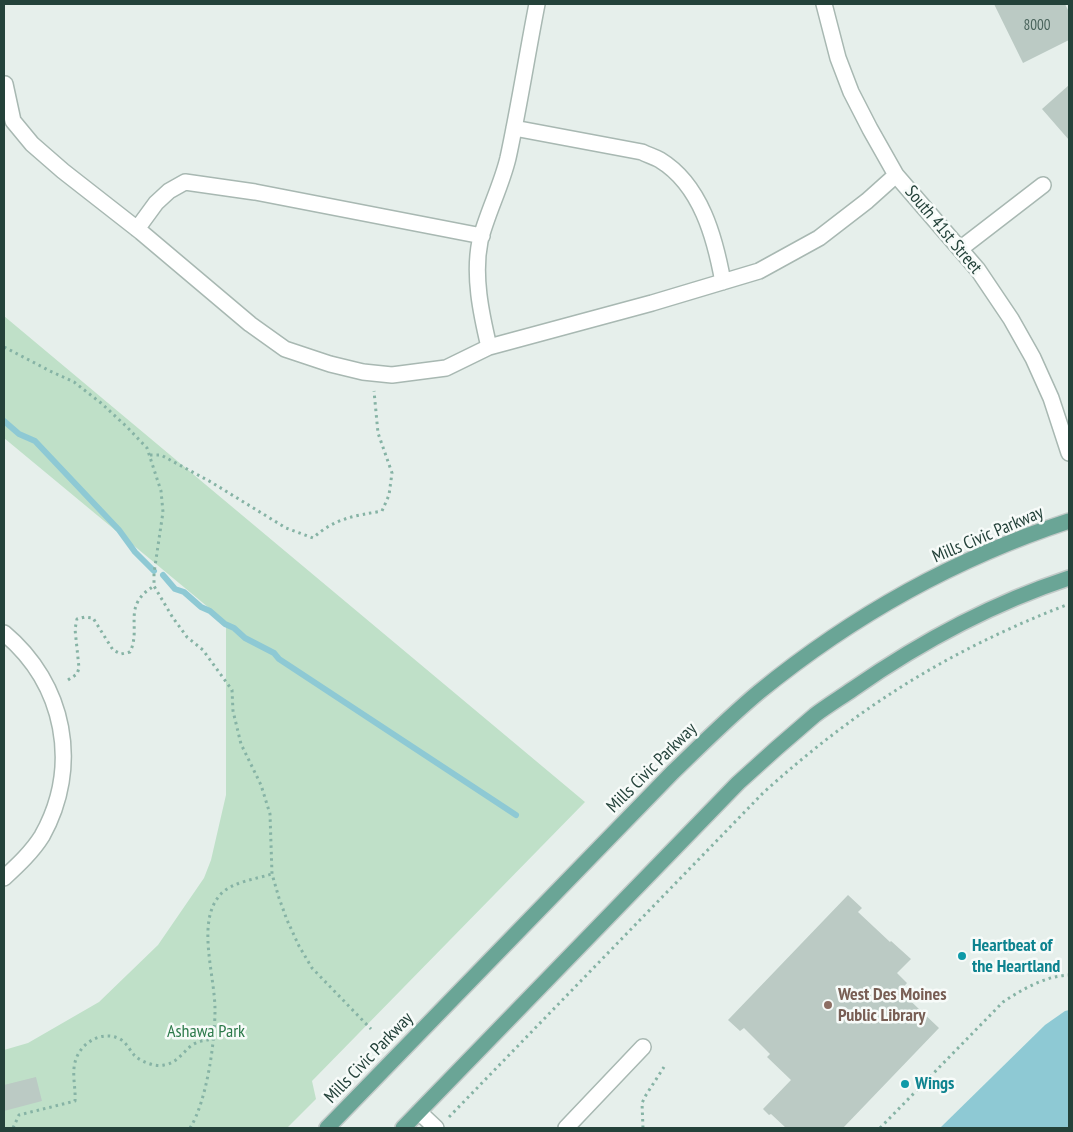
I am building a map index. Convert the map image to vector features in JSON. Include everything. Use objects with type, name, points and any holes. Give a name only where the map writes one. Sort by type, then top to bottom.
[{"type":"main road","name":"Mills Civic Parkway","points":[[327,1128],[673,772],[724,723],[760,692],[809,654],[858,621],[905,593],[973,558],[1034,533],[1069,522]]},
{"type":"main road","points":[[403,1128],[738,784],[817,714],[874,674],[935,638],[997,608],[1069,578]]},
{"type":"street","points":[[489,347],[482,318],[478,278],[480,242],[501,185],[514,128],[536,4]]},
{"type":"street","name":"South 41st Street","points":[[824,4],[838,58],[851,92],[896,174],[978,270],[1011,318],[1051,398],[1069,453]]},
{"type":"street","points":[[5,84],[13,120],[32,144],[63,171],[138,229],[250,324],[285,349],[330,364],[392,375],[446,368],[489,347],[759,271],[819,238],[867,201],[896,174]]},
{"type":"street","points":[[514,128],[642,152],[660,160],[676,172],[704,212],[720,264],[723,282]]},
{"type":"street","points":[[138,229],[156,202],[169,191],[185,182],[255,192],[482,236]]},
{"type":"street","points":[[960,249],[1043,185]]},
{"type":"street","points":[[4,633],[19,646],[38,669],[52,696],[61,724],[64,755],[62,782],[50,820],[41,837],[23,860],[4,878]]},
{"type":"street","points":[[566,1128],[643,1047]]},
{"type":"street","points":[[419,1112],[440,1125]]},
{"type":"path","points":[[4,347],[74,382],[128,427],[147,448],[161,491],[163,512],[154,573],[154,586],[187,637],[203,650],[232,690],[241,744],[261,785],[270,814],[272,874],[287,920],[312,968],[371,1029]]},
{"type":"path","points":[[150,455],[161,455],[211,482],[286,528],[312,538],[326,526],[346,517],[382,511],[389,495],[392,473],[378,433],[373,373]]},
{"type":"path","points":[[68,680],[78,674],[79,668],[75,629],[77,619],[85,616],[93,618],[113,650],[122,654],[130,652],[134,644],[133,618],[137,603],[146,590],[154,586]]},
{"type":"path","points":[[440,1125],[763,793],[833,733],[910,681],[990,637],[1069,604]]},
{"type":"path","points":[[190,1128],[202,1098],[214,1039],[213,981],[207,934],[210,912],[221,893],[231,886],[272,874]]},
{"type":"path","points":[[880,1128],[1003,1002],[1022,990],[1044,980],[1069,974]]},
{"type":"path","points":[[13,1128],[19,1115],[74,1101],[76,1091],[73,1080],[77,1058],[90,1040],[100,1036],[120,1039],[136,1056],[152,1065],[164,1065],[174,1062],[192,1045],[203,1040],[214,1039]]},
{"type":"path","points":[[643,1128],[642,1103],[664,1067]]},
{"type":"green space","name":"Ashawa Park","points":[[4,316],[585,802],[312,1081],[316,1099],[287,1128],[4,1128],[4,1050],[28,1043],[99,1002],[158,945],[204,878],[211,860],[226,795],[226,622],[4,438]]},
{"type":"water","points":[[1069,1010],[1069,1128],[940,1128],[1045,1025]]},
{"type":"building","points":[[994,4],[1065,4],[1069,12],[1069,40],[1023,63]]},
{"type":"building","points":[[1069,85],[1069,140],[1042,109]]},
{"type":"building","name":"West Des Moines Public Library","points":[[848,895],[862,908],[858,912],[911,959],[897,973],[907,983],[900,991],[939,1028],[843,1128],[786,1128],[763,1109],[791,1080],[767,1057],[770,1054],[744,1028],[740,1031],[728,1020]]},
{"type":"building","points":[[36,1077],[42,1101],[4,1111],[4,1085]]},
{"type":"waterway","points":[[4,421],[19,434],[35,441],[119,530],[135,552],[154,571]]},
{"type":"waterway","points":[[163,575],[175,589],[184,592],[201,607],[210,611],[245,638],[274,653],[279,659],[516,815]]},
{"type":"place","name":"Heartbeat of the Heartland","points":[[962,956]]},
{"type":"place","name":"West Des Moines Public Library","points":[[828,1005]]},
{"type":"place","name":"Wings","points":[[905,1084]]}]
